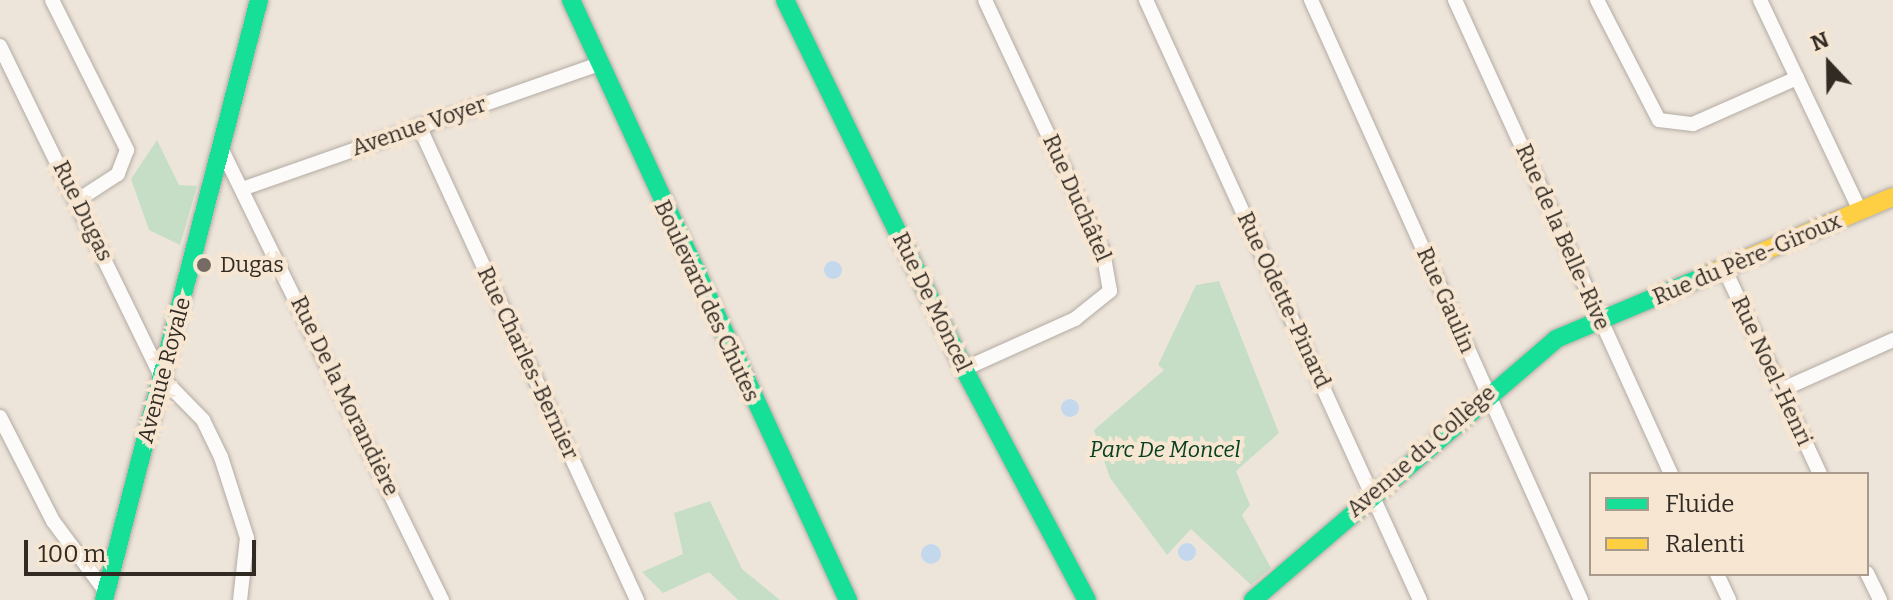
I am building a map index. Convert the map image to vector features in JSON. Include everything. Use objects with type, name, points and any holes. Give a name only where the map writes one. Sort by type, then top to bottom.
[{"type":"street","points":[[52,0],[127,150],[118,174],[78,200]]},
{"type":"street","name":"Avenue Royale","points":[[105,596],[259,0]]},
{"type":"street","name":"Boulevard des Chutes","points":[[571,0],[596,65],[848,600]]},
{"type":"street","name":"Rue De Moncel","points":[[785,0],[964,369],[1087,600]]},
{"type":"street","name":"Rue Duchâtel","points":[[964,369],[1097,305],[1110,291],[1111,275],[985,0]]},
{"type":"street","name":"Rue Odette-Pinard","points":[[1146,0],[1420,600]]},
{"type":"street","name":"Rue Gaulin","points":[[1311,0],[1581,600]]},
{"type":"street","name":"Rue de la Belle-Rive","points":[[1455,0],[1670,472]]},
{"type":"street","points":[[1597,0],[1659,120],[1693,124],[1797,78]]},
{"type":"street","points":[[1760,0],[1860,211]]},
{"type":"street","name":"Rue Dugas","points":[[0,46],[78,200],[162,378],[203,420],[237,501],[248,571],[240,600]]},
{"type":"street","name":"Avenue Voyer","points":[[242,189],[596,65]]},
{"type":"street","name":"Rue Charles-Bernier","points":[[419,126],[637,600]]},
{"type":"street","name":"Rue De la Morandière","points":[[222,150],[442,600]]},
{"type":"street","name":"Rue du Père-Giroux","points":[[1601,321],[1893,197]]},
{"type":"street","name":"Rue Noel-Henri","points":[[1724,268],[1819,472]]},
{"type":"street","name":"Avenue du Collège","points":[[1259,598],[1487,392],[1556,339],[1601,321]]},
{"type":"street","points":[[1781,390],[1893,340]]},
{"type":"street","points":[[0,417],[53,521],[105,596]]},
{"type":"street","points":[[1718,576],[1729,600]]},
{"type":"street","points":[[1868,576],[1880,600]]},
{"type":"green space","points":[[157,140],[179,185],[197,186],[180,245],[149,230],[131,179]]},
{"type":"green space","name":"Parc De Moncel","points":[[1219,281],[1279,433],[1236,471],[1250,505],[1242,515],[1271,568],[1251,585],[1191,529],[1167,555],[1110,478],[1094,430],[1164,370],[1158,365],[1196,285]]},
{"type":"green space","points":[[710,501],[742,569],[780,600],[738,600],[709,572],[663,593],[642,572],[683,554],[674,513]]},
{"type":"water","points":[[833,261],[842,270],[833,279],[824,270]]},
{"type":"water","points":[[1066,399],[1074,399],[1079,408],[1077,415],[1066,417],[1061,412],[1061,404]]},
{"type":"water","points":[[1183,543],[1191,543],[1196,552],[1194,559],[1183,561],[1178,556],[1178,548]]},
{"type":"water","points":[[931,544],[938,547],[941,554],[938,561],[931,564],[924,561],[921,554],[924,547]]},
{"type":"traffic: fast","points":[[104,600],[259,0]]},
{"type":"traffic: fast","points":[[571,0],[848,600]]},
{"type":"traffic: fast","points":[[785,0],[964,369],[1087,600]]},
{"type":"traffic: fast","points":[[1253,600],[1556,339],[1712,273]]},
{"type":"traffic: slow","points":[[1712,273],[1893,197]]},
{"type":"place","name":"Dugas","points":[[204,265]]}]
